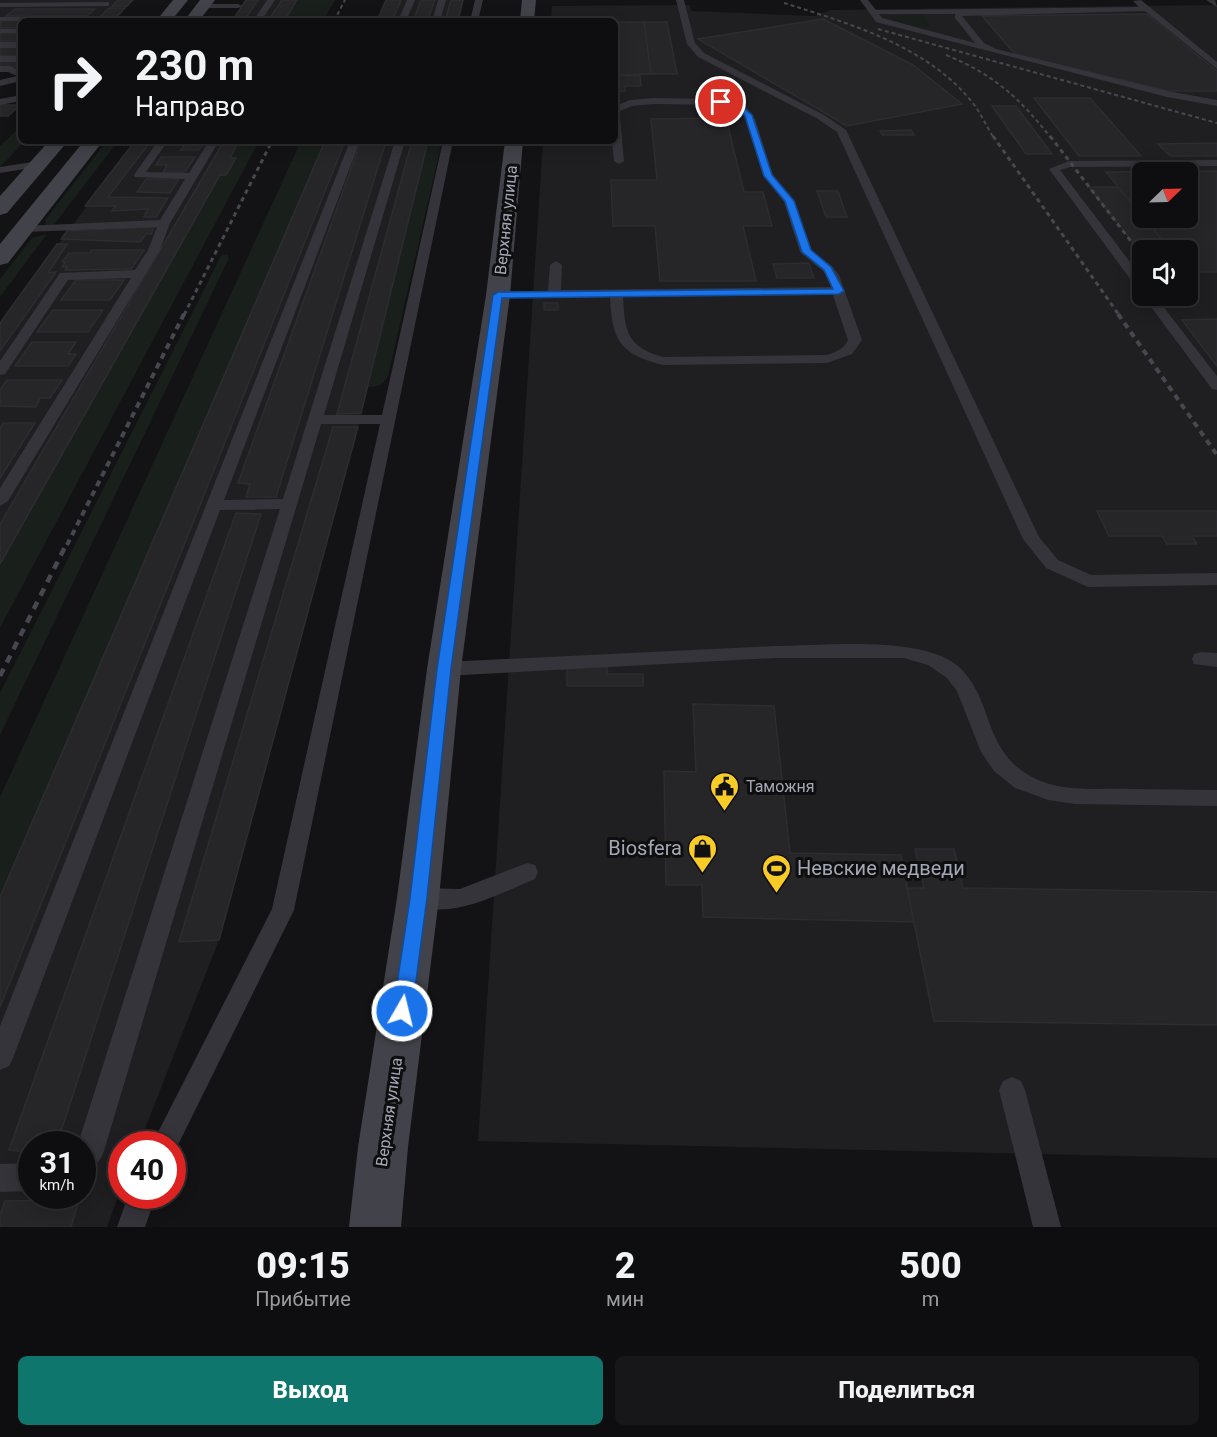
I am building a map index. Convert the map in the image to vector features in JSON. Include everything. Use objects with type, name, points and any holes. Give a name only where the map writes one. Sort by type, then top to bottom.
[{"type":"street","points":[[166,18],[181,0]]},
{"type":"street","points":[[526,18],[529,0]]},
{"type":"street","points":[[194,18],[206,3]]},
{"type":"street","points":[[0,209],[56,144]]},
{"type":"street","points":[[0,258],[92,144]]},
{"type":"street","name":"Верхняя улица","points":[[375,1227],[383,1147],[418,898],[444,669],[498,295],[514,144]]},
{"type":"lane","points":[[259,18],[271,0]]},
{"type":"lane","points":[[403,18],[411,0]]},
{"type":"lane","points":[[437,18],[442,0]]},
{"type":"lane","points":[[475,18],[479,0]]},
{"type":"lane","points":[[681,0],[691,44],[701,55],[841,130],[1031,539],[1052,564],[1088,581],[1217,579]]},
{"type":"lane","points":[[864,0],[879,20],[1167,94],[1217,103]]},
{"type":"lane","points":[[1136,0],[1217,66]]},
{"type":"lane","points":[[1210,0],[1217,5]]},
{"type":"lane","points":[[0,17],[17,2]]},
{"type":"lane","points":[[0,5],[17,2],[109,2]]},
{"type":"lane","points":[[93,18],[109,2]]},
{"type":"lane","points":[[206,3],[238,6]]},
{"type":"lane","points":[[874,12],[1147,9]]},
{"type":"lane","points":[[961,12],[958,16],[981,45],[988,49]]},
{"type":"lane","points":[[0,17],[30,18]]},
{"type":"lane","points":[[0,32],[18,31]]},
{"type":"lane","points":[[0,45],[18,45]]},
{"type":"lane","points":[[0,59],[18,59]]},
{"type":"lane","points":[[0,69],[10,69],[18,75]]},
{"type":"lane","points":[[0,83],[18,78]]},
{"type":"lane","points":[[0,102],[18,99]]},
{"type":"lane","points":[[615,294],[618,328],[628,346],[650,358],[678,362],[827,359],[838,356],[853,347],[855,340],[839,291],[828,269],[806,252],[789,201],[768,176],[750,119],[744,111],[721,102],[688,101],[640,102],[618,108]]},
{"type":"lane","points":[[0,102],[18,103]]},
{"type":"lane","points":[[161,144],[139,175],[193,176]]},
{"type":"lane","points":[[0,501],[154,250],[164,223],[212,144]]},
{"type":"lane","points":[[0,1058],[354,144]]},
{"type":"lane","points":[[96,1135],[399,144]]},
{"type":"lane","points":[[172,1131],[283,910],[447,144]]},
{"type":"lane","points":[[617,144],[619,161]]},
{"type":"lane","points":[[1132,273],[1054,169],[1069,164],[1217,163]]},
{"type":"lane","points":[[0,170],[39,164]]},
{"type":"lane","points":[[23,229],[164,223]]},
{"type":"lane","points":[[554,294],[556,265]]},
{"type":"lane","points":[[0,371],[64,276],[138,274]]},
{"type":"lane","points":[[498,295],[839,291]]},
{"type":"lane","points":[[1157,306],[1217,386]]},
{"type":"lane","points":[[315,420],[388,419]]},
{"type":"lane","points":[[214,505],[290,504]]},
{"type":"lane","points":[[444,669],[775,652],[904,652],[924,655],[943,662],[957,673],[966,685],[983,737],[991,753],[1022,782],[1070,797],[1217,798]]},
{"type":"lane","points":[[418,898],[461,899],[527,872]]},
{"type":"lane","points":[[1012,1090],[1047,1227]]},
{"type":"lane","points":[[0,1178],[18,1177]]},
{"type":"lane","points":[[131,1227],[137,1209]]},
{"type":"shaded area","points":[[0,0],[133,0],[116,18],[18,18],[18,67],[0,67]]},
{"type":"shaded area","points":[[246,0],[297,0],[286,18],[234,18]]},
{"type":"shaded area","points":[[297,0],[335,0],[325,18],[286,18]]},
{"type":"shaded area","points":[[386,0],[463,0],[459,18],[378,18]]},
{"type":"shaded area","points":[[690,5],[691,11],[814,16],[830,10],[1217,5],[1217,1158],[478,1141],[543,144],[618,144],[618,18],[551,18],[552,6]]},
{"type":"shaded area","points":[[923,15],[932,27],[920,27],[892,19],[891,16]]},
{"type":"shaded area","points":[[18,129],[18,144],[22,144],[0,167],[0,146]]},
{"type":"shaded area","points":[[105,144],[116,144],[53,226],[46,225],[45,220]]},
{"type":"shaded area","points":[[133,144],[237,144],[230,157],[236,158],[226,175],[220,175],[0,564],[0,323]]},
{"type":"shaded area","points":[[237,144],[257,144],[0,628],[0,564],[220,175],[226,175],[235,158],[230,158]]},
{"type":"shaded area","points":[[300,144],[324,144],[0,897],[0,797]]},
{"type":"shaded area","points":[[324,144],[427,144],[358,427],[219,940],[144,1131],[108,1131],[108,1209],[114,1209],[107,1227],[0,1227],[0,897]]},
{"type":"shaded area","points":[[427,144],[441,144],[388,376],[380,385],[368,387]]},
{"type":"shaded area","points":[[47,234],[0,297],[0,279],[32,238]]},
{"type":"shaded area","points":[[227,254],[229,258],[0,735],[0,693],[221,256]]},
{"type":"building","points":[[118,0],[133,0],[127,6],[112,6]]},
{"type":"building","points":[[246,0],[258,0],[246,18],[234,18]]},
{"type":"building","points":[[282,0],[297,0],[286,18],[270,18]]},
{"type":"building","points":[[386,0],[401,0],[393,18],[378,18]]},
{"type":"building","points":[[421,0],[435,0],[428,18],[414,18]]},
{"type":"building","points":[[451,0],[463,0],[459,18],[446,18]]},
{"type":"building","points":[[109,8],[125,8],[116,18],[99,18]]},
{"type":"building","points":[[15,9],[95,9],[87,16],[6,16]]},
{"type":"building","points":[[1147,14],[1217,71],[1217,91],[1168,91],[1015,54],[982,16]]},
{"type":"building","points":[[823,19],[913,65],[962,104],[847,126],[698,39]]},
{"type":"building","points":[[1,20],[18,20],[18,28],[0,28]]},
{"type":"building","points":[[618,22],[644,22],[651,74],[618,75]]},
{"type":"building","points":[[644,22],[667,22],[677,74],[651,74]]},
{"type":"building","points":[[0,33],[18,33],[18,41],[0,41]]},
{"type":"building","points":[[0,47],[18,47],[18,56],[0,56]]},
{"type":"building","points":[[0,61],[18,61],[18,67],[0,67]]},
{"type":"building","points":[[618,76],[640,76],[641,86],[625,86],[625,91],[618,91]]},
{"type":"building","points":[[1034,98],[1090,98],[1141,156],[1079,156]]},
{"type":"building","points":[[0,105],[18,105],[8,116],[0,116]]},
{"type":"building","points":[[992,106],[1016,106],[1052,154],[1026,154]]},
{"type":"building","points":[[726,118],[744,192],[763,192],[772,226],[743,226],[756,281],[660,281],[655,226],[613,226],[611,180],[657,180],[651,119]]},
{"type":"building","points":[[911,130],[914,135],[882,135],[880,131]]},
{"type":"building","points":[[1217,143],[1217,156],[1170,156],[1158,144]]},
{"type":"building","points":[[133,144],[149,144],[108,197],[168,198],[156,217],[144,217],[148,209],[112,211],[116,206],[85,206]]},
{"type":"building","points":[[185,144],[203,144],[199,150],[181,150]]},
{"type":"building","points":[[222,144],[237,144],[230,158],[236,158],[226,175],[220,175],[0,564],[0,524]]},
{"type":"building","points":[[324,144],[344,144],[0,1007],[0,897]]},
{"type":"building","points":[[360,144],[385,144],[276,497],[246,497],[250,484],[238,483]]},
{"type":"building","points":[[411,144],[427,144],[361,413],[337,414]]},
{"type":"building","points":[[161,157],[195,157],[185,172],[163,172],[167,165],[156,165]]},
{"type":"building","points":[[1198,171],[1217,171],[1217,272],[1198,272],[1198,240],[1162,240],[1152,228],[1198,228]]},
{"type":"building","points":[[1106,172],[1132,172],[1132,204]]},
{"type":"building","points":[[146,179],[179,179],[170,193],[137,192]]},
{"type":"building","points":[[1089,187],[1118,187],[1132,204],[1132,228],[1152,228],[1163,240],[1132,242]]},
{"type":"building","points":[[817,191],[838,191],[847,217],[826,217]]},
{"type":"building","points":[[154,227],[151,234],[147,233],[140,242],[61,239],[67,231]]},
{"type":"building","points":[[57,244],[67,244],[48,273],[56,272],[0,351],[0,323]]},
{"type":"building","points":[[91,250],[144,250],[131,269],[65,270],[67,267],[62,267],[65,262],[62,262],[69,253],[90,253]]},
{"type":"building","points":[[809,263],[814,278],[777,278],[773,264]]},
{"type":"building","points":[[76,280],[124,280],[110,300],[61,300]]},
{"type":"building","points":[[544,303],[558,303],[558,310],[544,310]]},
{"type":"building","points":[[53,310],[103,310],[88,332],[37,332]]},
{"type":"building","points":[[1217,319],[1217,366],[1182,320]]},
{"type":"building","points":[[32,342],[76,342],[68,354],[76,354],[68,366],[15,366]]},
{"type":"building","points":[[7,380],[62,380],[50,398],[40,398],[36,407],[0,406],[0,390]]},
{"type":"building","points":[[3,423],[35,423],[0,478],[0,428]]},
{"type":"building","points":[[333,427],[358,427],[219,940],[179,942]]},
{"type":"building","points":[[1097,511],[1217,511],[1217,536],[1192,536],[1197,544],[1167,544],[1162,536],[1109,536]]},
{"type":"building","points":[[236,513],[261,514],[61,1131],[18,1131],[18,1151],[9,1150]]},
{"type":"building","points":[[567,667],[607,667],[607,674],[643,674],[643,686],[567,686]]},
{"type":"building","name":"Таможня","points":[[693,704],[774,706],[790,853],[901,855],[914,922],[703,917],[702,885],[666,885],[664,771],[696,772]]},
{"type":"building","points":[[915,849],[954,849],[963,888],[1217,892],[1217,1025],[934,1021],[907,888],[924,888]]},
{"type":"building","points":[[5,1201],[18,1201],[18,1209],[76,1209],[71,1227],[0,1227],[0,1215]]},
{"type":"railway","points":[[336,18],[345,0]]},
{"type":"railway","points":[[784,3],[835,19],[886,39],[933,66],[972,102],[994,138]]},
{"type":"railway","points":[[878,29],[1217,123]]},
{"type":"railway","points":[[946,55],[992,79],[1017,99],[1051,138]]},
{"type":"railway","points":[[993,136],[1119,315]]},
{"type":"railway","points":[[1050,136],[1132,243]]},
{"type":"railway","points":[[184,315],[270,144]]},
{"type":"railway","points":[[67,545],[184,314]]},
{"type":"railway","points":[[1118,314],[1217,455]]},
{"type":"railway","points":[[0,676],[67,543]]},
{"type":"place","name":"Таможня","points":[[725,812]]},
{"type":"place","name":"Biosfera","points":[[703,874]]},
{"type":"place","name":"Невские медведи","points":[[776,894]]},
{"type":"route","points":[[402,1011],[418,898],[444,669],[498,295],[839,291],[828,269],[806,252],[789,201],[768,176],[748,115],[738,107],[721,102]]}]
